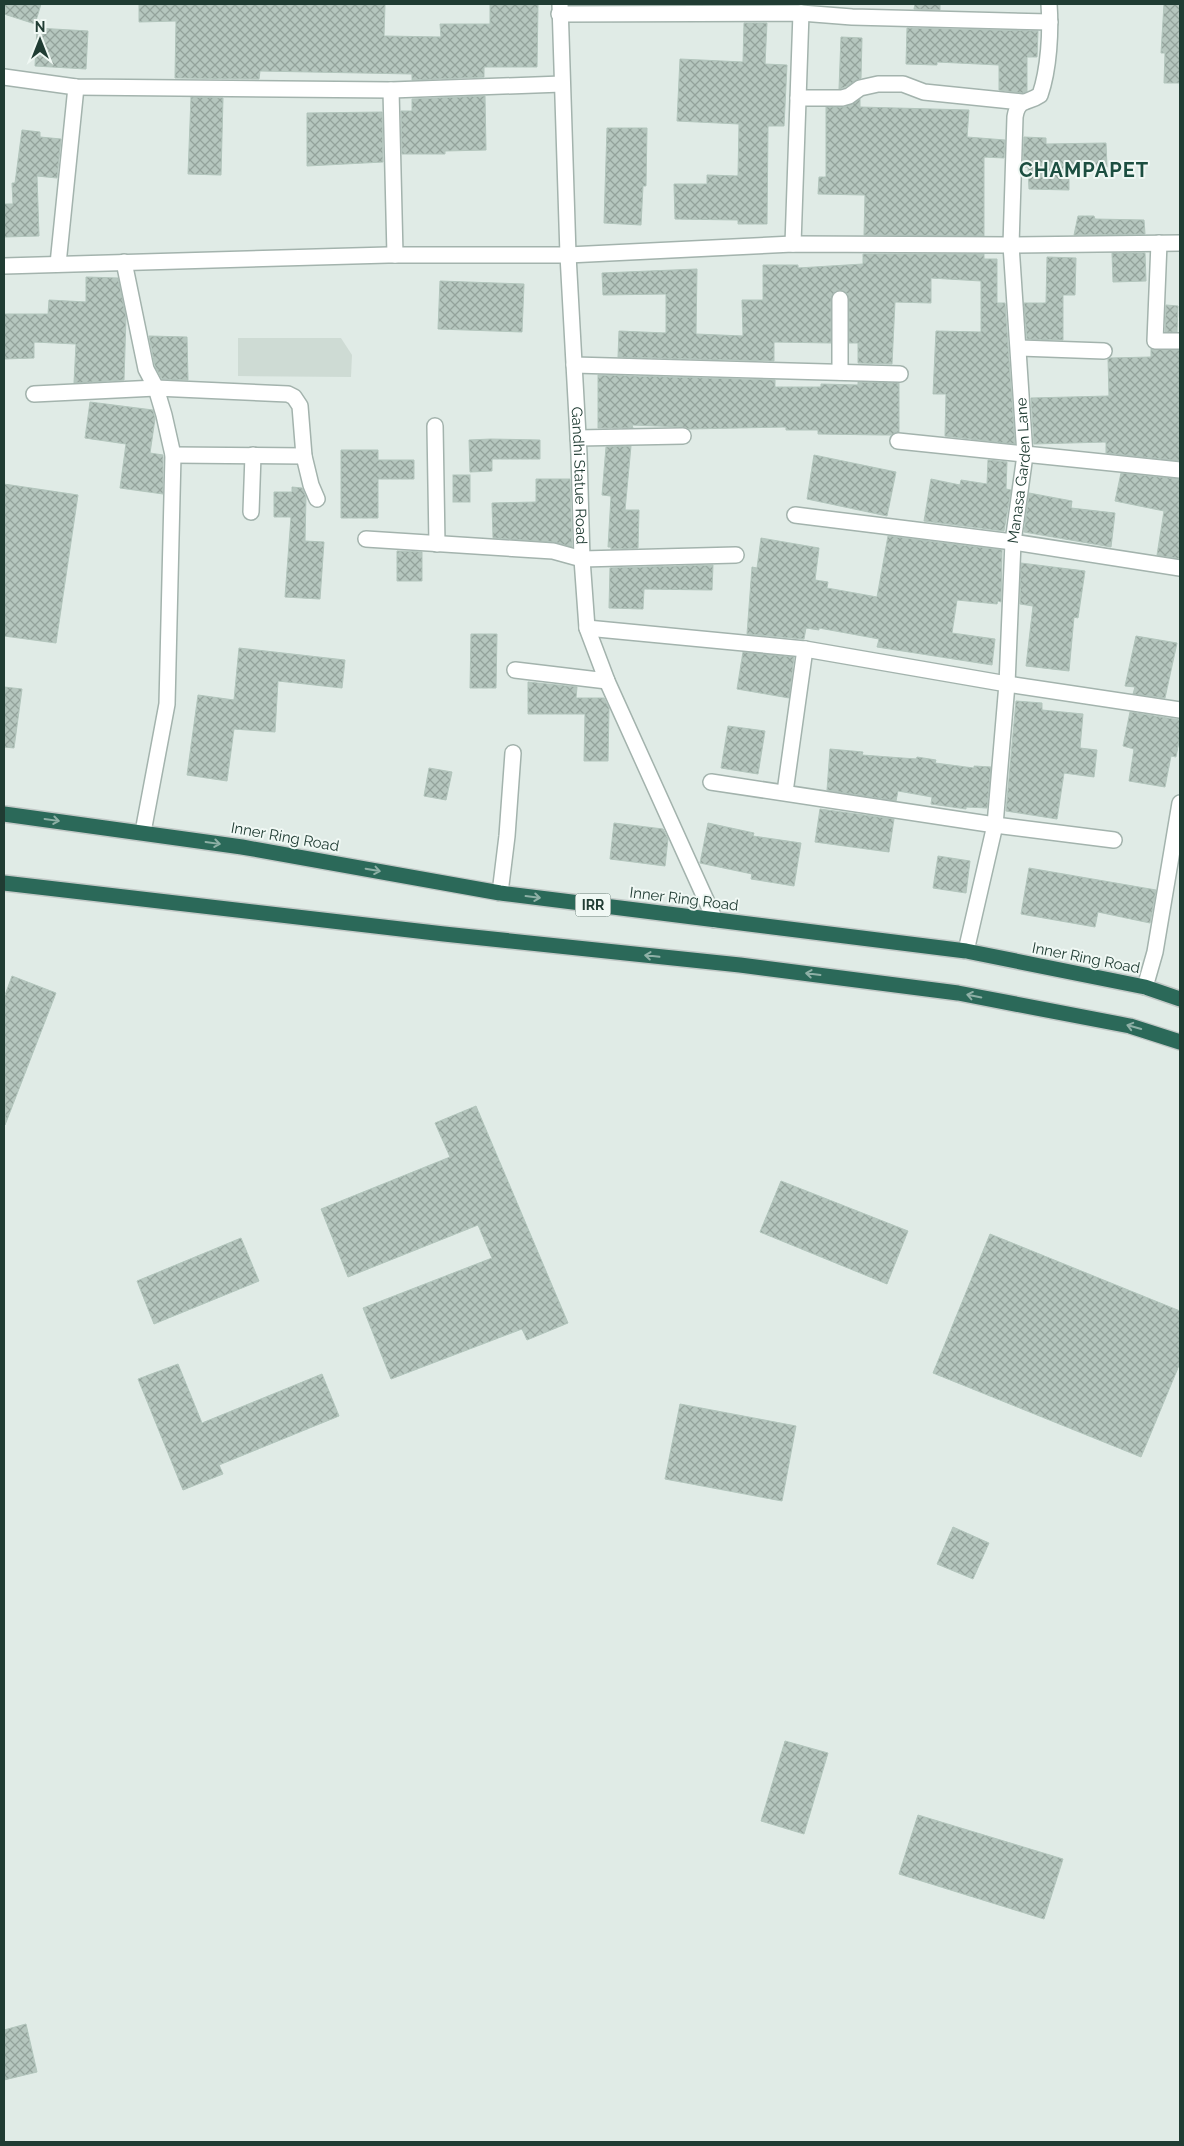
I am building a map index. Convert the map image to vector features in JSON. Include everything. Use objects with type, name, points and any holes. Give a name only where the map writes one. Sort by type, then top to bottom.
[{"type":"highway","name":"Inner Ring Road","points":[[4,814],[242,847],[500,892],[966,951],[1144,987],[1180,999]]},
{"type":"highway","points":[[4,882],[444,934],[730,964],[958,992],[1130,1026],[1180,1042]]},
{"type":"street","points":[[798,98],[842,98],[849,96],[860,88],[878,84],[903,84],[924,92],[1022,102],[1033,100],[1040,95],[1044,85],[1050,22],[1049,4]]},
{"type":"street","points":[[559,9],[801,13],[852,17],[1050,22]]},
{"type":"street","name":"Gandhi Statue Road","points":[[559,9],[568,255],[587,628],[607,680],[715,920]]},
{"type":"street","points":[[793,244],[801,13]]},
{"type":"street","points":[[4,77],[76,87],[391,90],[562,84]]},
{"type":"street","points":[[58,264],[76,87]]},
{"type":"street","points":[[391,90],[395,255]]},
{"type":"street","name":"Manasa Garden Lane","points":[[966,951],[995,825],[1007,684],[1013,542],[1025,455],[1020,348],[1011,245],[1015,117],[1016,108],[1022,102]]},
{"type":"street","points":[[1159,243],[1155,341],[1180,341]]},
{"type":"street","points":[[4,266],[395,255],[568,255],[793,244],[1011,245],[1180,243]]},
{"type":"street","points":[[124,262],[146,370],[156,388],[164,415],[172,455],[167,704],[143,832]]},
{"type":"street","points":[[840,299],[840,372]]},
{"type":"street","points":[[1020,348],[1104,350]]},
{"type":"street","points":[[574,365],[900,374]]},
{"type":"street","points":[[34,394],[156,388],[288,394],[294,397],[300,406],[304,456],[311,485],[317,499]]},
{"type":"street","points":[[434,426],[437,544]]},
{"type":"street","points":[[578,438],[683,436]]},
{"type":"street","points":[[898,440],[1180,470]]},
{"type":"street","points":[[172,455],[304,456]]},
{"type":"street","points":[[251,512],[253,455]]},
{"type":"street","points":[[795,515],[1013,542],[1180,568]]},
{"type":"street","points":[[366,540],[553,550],[582,559],[736,555]]},
{"type":"street","points":[[587,628],[805,649],[1007,684],[1180,710]]},
{"type":"street","points":[[784,792],[805,649]]},
{"type":"street","points":[[515,670],[607,680]]},
{"type":"street","points":[[500,892],[507,845],[513,753]]},
{"type":"street","points":[[711,782],[995,825],[1114,840]]},
{"type":"street","points":[[1144,987],[1155,952],[1180,804]]},
{"type":"shaded area","points":[[238,338],[341,338],[352,355],[351,377],[238,376]]},
{"type":"building","points":[[4,4],[41,4],[35,24],[4,14]]},
{"type":"building","points":[[139,4],[385,4],[384,36],[441,37],[440,24],[490,24],[490,4],[538,4],[537,67],[484,67],[484,77],[412,80],[412,74],[260,71],[259,79],[175,78],[176,21],[139,22]]},
{"type":"building","points":[[915,4],[940,4],[940,10],[914,9]]},
{"type":"building","points":[[1164,4],[1180,4],[1180,83],[1164,83],[1165,53],[1161,53]]},
{"type":"building","points":[[744,23],[767,23],[765,64],[787,65],[784,126],[768,126],[767,224],[738,224],[738,220],[675,219],[674,184],[707,184],[707,175],[738,176],[739,124],[677,121],[680,59],[743,62]]},
{"type":"building","points":[[37,28],[88,31],[86,69],[35,66]]},
{"type":"building","points":[[907,28],[1038,31],[1037,57],[1027,57],[1027,91],[1023,93],[999,90],[999,65],[937,62],[937,65],[906,64]]},
{"type":"building","points":[[841,37],[862,38],[861,78],[839,89]]},
{"type":"building","points":[[485,96],[486,150],[445,151],[445,154],[402,154],[401,111],[412,111],[412,99]]},
{"type":"building","points":[[191,97],[223,98],[221,175],[188,174]]},
{"type":"building","points":[[860,99],[860,107],[969,110],[967,137],[1005,140],[1004,158],[984,157],[984,236],[864,235],[865,195],[818,194],[819,177],[826,177],[826,107],[845,107]]},
{"type":"building","points":[[382,112],[383,162],[307,166],[307,113]]},
{"type":"building","points":[[607,128],[647,128],[646,186],[643,186],[641,225],[604,223]]},
{"type":"building","points":[[22,130],[40,132],[40,137],[61,139],[57,178],[37,176],[39,236],[4,237],[4,204],[13,204],[12,183],[15,183]]},
{"type":"building","points":[[1024,137],[1046,138],[1046,144],[1106,143],[1107,167],[1069,168],[1069,190],[1029,189],[1028,167],[1023,167]]},
{"type":"building","points":[[1078,216],[1094,216],[1095,219],[1144,220],[1145,234],[1074,235]]},
{"type":"building","points":[[1112,253],[1145,253],[1146,281],[1113,282]]},
{"type":"building","points":[[863,254],[984,254],[984,259],[997,259],[997,303],[1005,303],[1015,444],[945,436],[946,394],[933,394],[936,331],[981,332],[981,281],[931,278],[931,303],[895,302],[892,364],[858,363],[858,343],[849,343],[848,294],[840,290],[835,291],[831,299],[831,343],[774,342],[774,361],[618,357],[619,331],[666,333],[666,294],[603,295],[602,273],[697,269],[696,334],[743,336],[742,300],[763,300],[763,265],[798,265],[798,268],[863,264]]},
{"type":"building","points":[[1047,257],[1076,258],[1075,295],[1063,295],[1063,340],[1027,339],[1024,303],[1046,303]]},
{"type":"building","points":[[86,277],[118,278],[126,317],[124,380],[74,383],[76,344],[34,342],[34,358],[4,359],[4,314],[48,314],[49,300],[86,302]]},
{"type":"building","points":[[440,281],[524,284],[522,332],[438,329]]},
{"type":"building","points":[[1166,305],[1178,306],[1177,332],[1165,332]]},
{"type":"building","points":[[149,336],[187,337],[188,380],[162,379],[155,366]]},
{"type":"building","points":[[1151,349],[1180,350],[1180,461],[1106,453],[1106,442],[1034,444],[1031,398],[1109,396],[1108,359],[1151,357]]},
{"type":"building","points":[[598,375],[775,380],[775,387],[821,387],[821,384],[858,385],[858,382],[899,383],[899,432],[891,435],[818,434],[818,430],[786,430],[786,427],[689,429],[683,427],[632,425],[633,428],[598,428]]},
{"type":"building","points":[[90,402],[153,410],[155,419],[150,453],[163,455],[163,494],[120,488],[126,444],[85,438]]},
{"type":"building","points":[[469,440],[540,440],[540,459],[492,459],[492,471],[470,472]]},
{"type":"building","points":[[631,446],[625,510],[639,510],[638,548],[611,549],[611,547],[608,547],[611,496],[602,495],[606,447]]},
{"type":"building","points":[[341,450],[378,450],[378,460],[414,460],[414,479],[378,479],[378,518],[341,518]]},
{"type":"building","points":[[814,455],[896,472],[887,516],[807,499]]},
{"type":"building","points":[[988,460],[1007,462],[1006,489],[1011,490],[1004,531],[924,521],[931,479],[960,485],[961,480],[987,484]]},
{"type":"building","points":[[1121,473],[1180,479],[1180,559],[1157,555],[1164,511],[1115,501]]},
{"type":"building","points":[[453,475],[470,475],[470,502],[453,502]]},
{"type":"building","points":[[536,479],[570,479],[572,547],[554,542],[493,538],[492,503],[536,502]]},
{"type":"building","points":[[4,484],[78,495],[56,643],[4,636]]},
{"type":"building","points":[[292,487],[302,488],[306,497],[305,541],[324,542],[320,599],[285,597],[291,517],[274,517],[274,492],[292,492]]},
{"type":"building","points":[[1029,493],[1072,501],[1071,508],[1115,513],[1111,547],[1024,532]]},
{"type":"building","points":[[888,536],[1002,550],[1001,602],[998,601],[997,604],[957,600],[952,633],[995,639],[992,665],[877,647],[879,639],[819,628],[819,630],[806,628],[804,639],[747,634],[752,567],[757,568],[761,538],[819,548],[815,580],[828,582],[827,588],[877,597]]},
{"type":"building","points":[[397,551],[422,552],[422,581],[397,581]]},
{"type":"building","points":[[1021,563],[1085,571],[1078,618],[1074,617],[1069,671],[1026,666],[1033,606],[1020,604]]},
{"type":"building","points":[[713,565],[712,590],[644,589],[643,609],[609,608],[610,568]]},
{"type":"building","points":[[471,634],[497,634],[496,688],[470,688]]},
{"type":"building","points":[[1136,636],[1177,643],[1165,698],[1133,694],[1135,687],[1125,686]]},
{"type":"building","points":[[239,648],[345,660],[342,688],[278,681],[275,732],[234,729],[227,781],[187,775],[198,695],[234,700]]},
{"type":"building","points":[[743,652],[794,657],[789,698],[737,689]]},
{"type":"building","points":[[528,682],[577,687],[576,698],[604,698],[609,708],[608,761],[584,761],[585,714],[528,714]]},
{"type":"building","points":[[4,687],[22,689],[14,748],[4,747]]},
{"type":"building","points":[[1016,701],[1042,703],[1042,710],[1083,714],[1080,748],[1097,750],[1094,777],[1064,773],[1057,819],[1006,811]]},
{"type":"building","points":[[1130,712],[1180,720],[1180,736],[1176,757],[1171,756],[1165,787],[1129,781],[1134,749],[1123,746]]},
{"type":"building","points":[[728,726],[765,731],[758,774],[721,768]]},
{"type":"building","points":[[830,749],[863,752],[862,755],[916,759],[917,757],[936,760],[935,763],[974,768],[974,766],[991,767],[987,808],[966,807],[966,809],[931,804],[932,797],[898,791],[896,801],[827,790]]},
{"type":"building","points":[[429,768],[452,772],[446,800],[424,796]]},
{"type":"building","points":[[820,809],[894,819],[889,852],[815,842]]},
{"type":"building","points":[[614,823],[663,829],[668,839],[665,866],[610,859]]},
{"type":"building","points":[[708,823],[754,833],[753,836],[801,843],[794,886],[751,879],[752,874],[700,863]]},
{"type":"building","points":[[938,856],[970,861],[966,893],[933,888]]},
{"type":"building","points":[[1029,868],[1156,890],[1150,923],[1098,912],[1095,927],[1021,914]]},
{"type":"building","points":[[12,976],[56,993],[5,1125],[4,998]]},
{"type":"building","points":[[476,1106],[568,1323],[527,1340],[522,1329],[391,1379],[363,1308],[492,1258],[478,1225],[348,1277],[321,1209],[450,1157],[435,1123]]},
{"type":"building","points":[[781,1181],[908,1231],[887,1284],[760,1232]]},
{"type":"building","points":[[990,1234],[1180,1311],[1180,1363],[1141,1457],[933,1373]]},
{"type":"building","points":[[241,1238],[259,1281],[154,1324],[137,1281]]},
{"type":"building","points":[[178,1364],[202,1423],[322,1374],[339,1416],[219,1465],[223,1474],[183,1490],[138,1379]]},
{"type":"building","points":[[680,1404],[796,1426],[782,1501],[665,1479]]},
{"type":"building","points":[[953,1527],[989,1543],[973,1579],[937,1564]]},
{"type":"building","points":[[785,1741],[828,1753],[804,1834],[761,1821]]},
{"type":"building","points":[[918,1815],[1063,1859],[1044,1919],[899,1874]]},
{"type":"building","points":[[26,2024],[37,2072],[4,2080],[4,2030]]},
{"type":"district","name":"CHAMPAPET","points":[[1084,170]]}]
